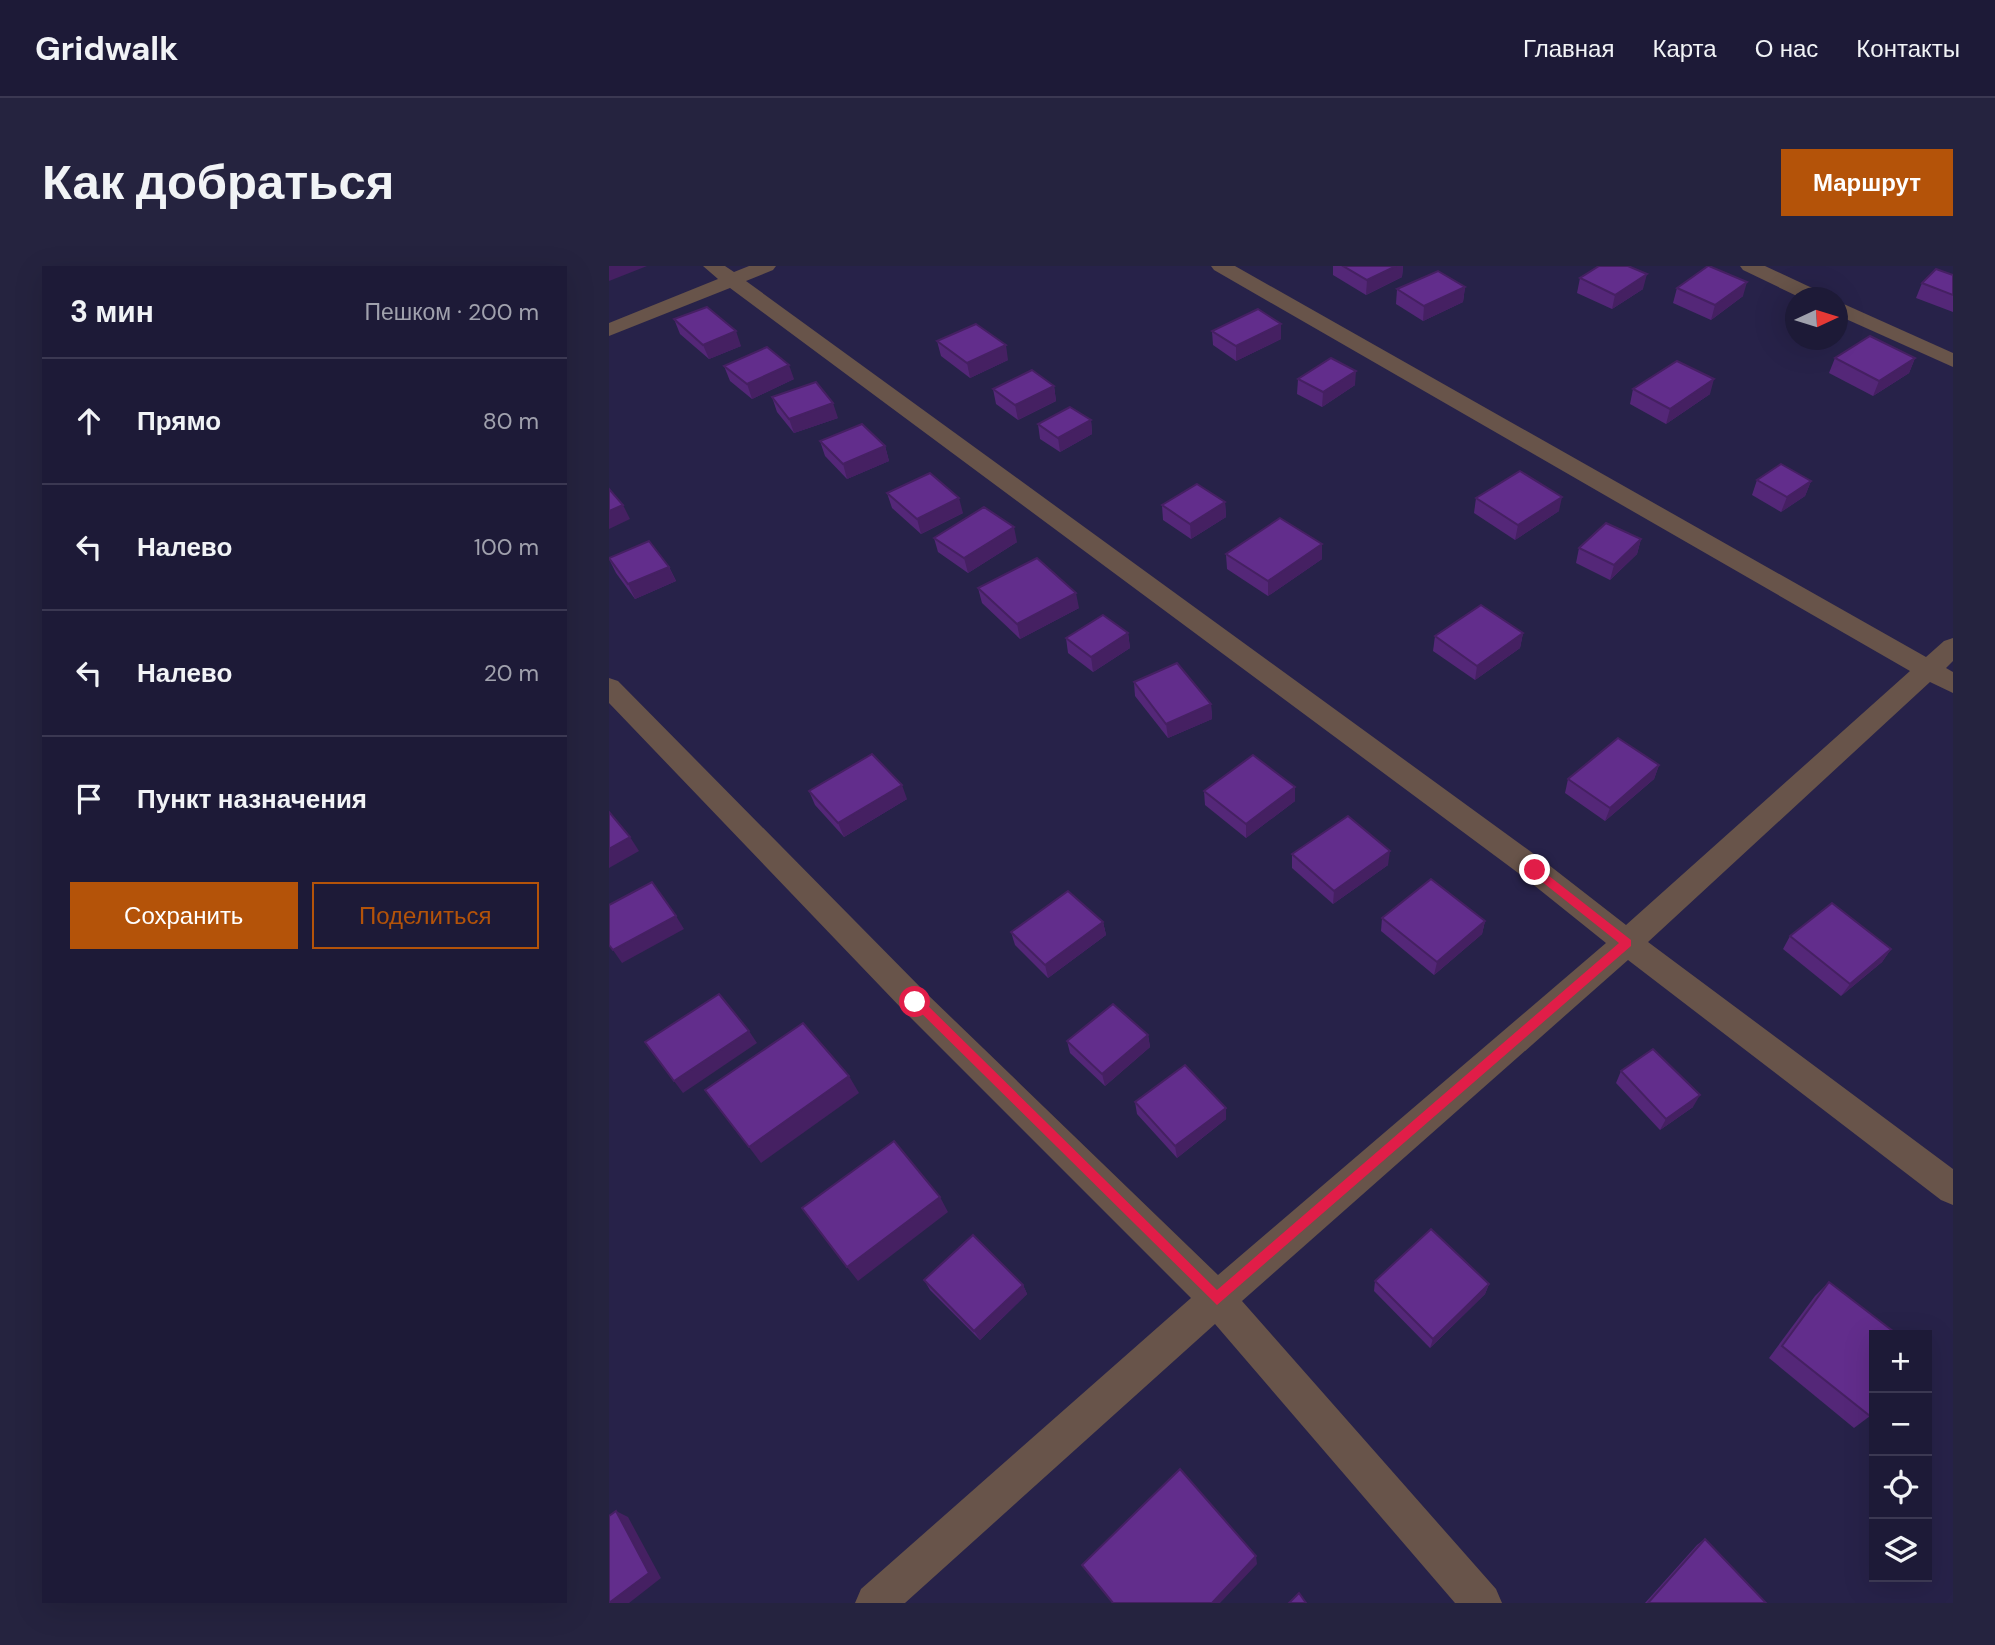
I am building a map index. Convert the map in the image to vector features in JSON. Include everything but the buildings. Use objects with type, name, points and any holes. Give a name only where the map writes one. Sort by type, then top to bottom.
[{"type":"street","points":[[609,330],[722,273],[766,266]]},
{"type":"street","points":[[1221,266],[1941,677]]},
{"type":"street","points":[[1751,266],[1795,287]]},
{"type":"street","points":[[722,273],[1535,870],[1627,943],[1953,1189]]},
{"type":"street","points":[[1848,312],[1953,361]]},
{"type":"street","points":[[875,1603],[1217,1299],[1627,943],[1941,677],[1953,647]]},
{"type":"street","points":[[609,687],[915,1002],[1217,1299],[1482,1603]]},
{"type":"route","points":[[915,1002],[1217,1299],[1627,943],[1535,870]]}]
